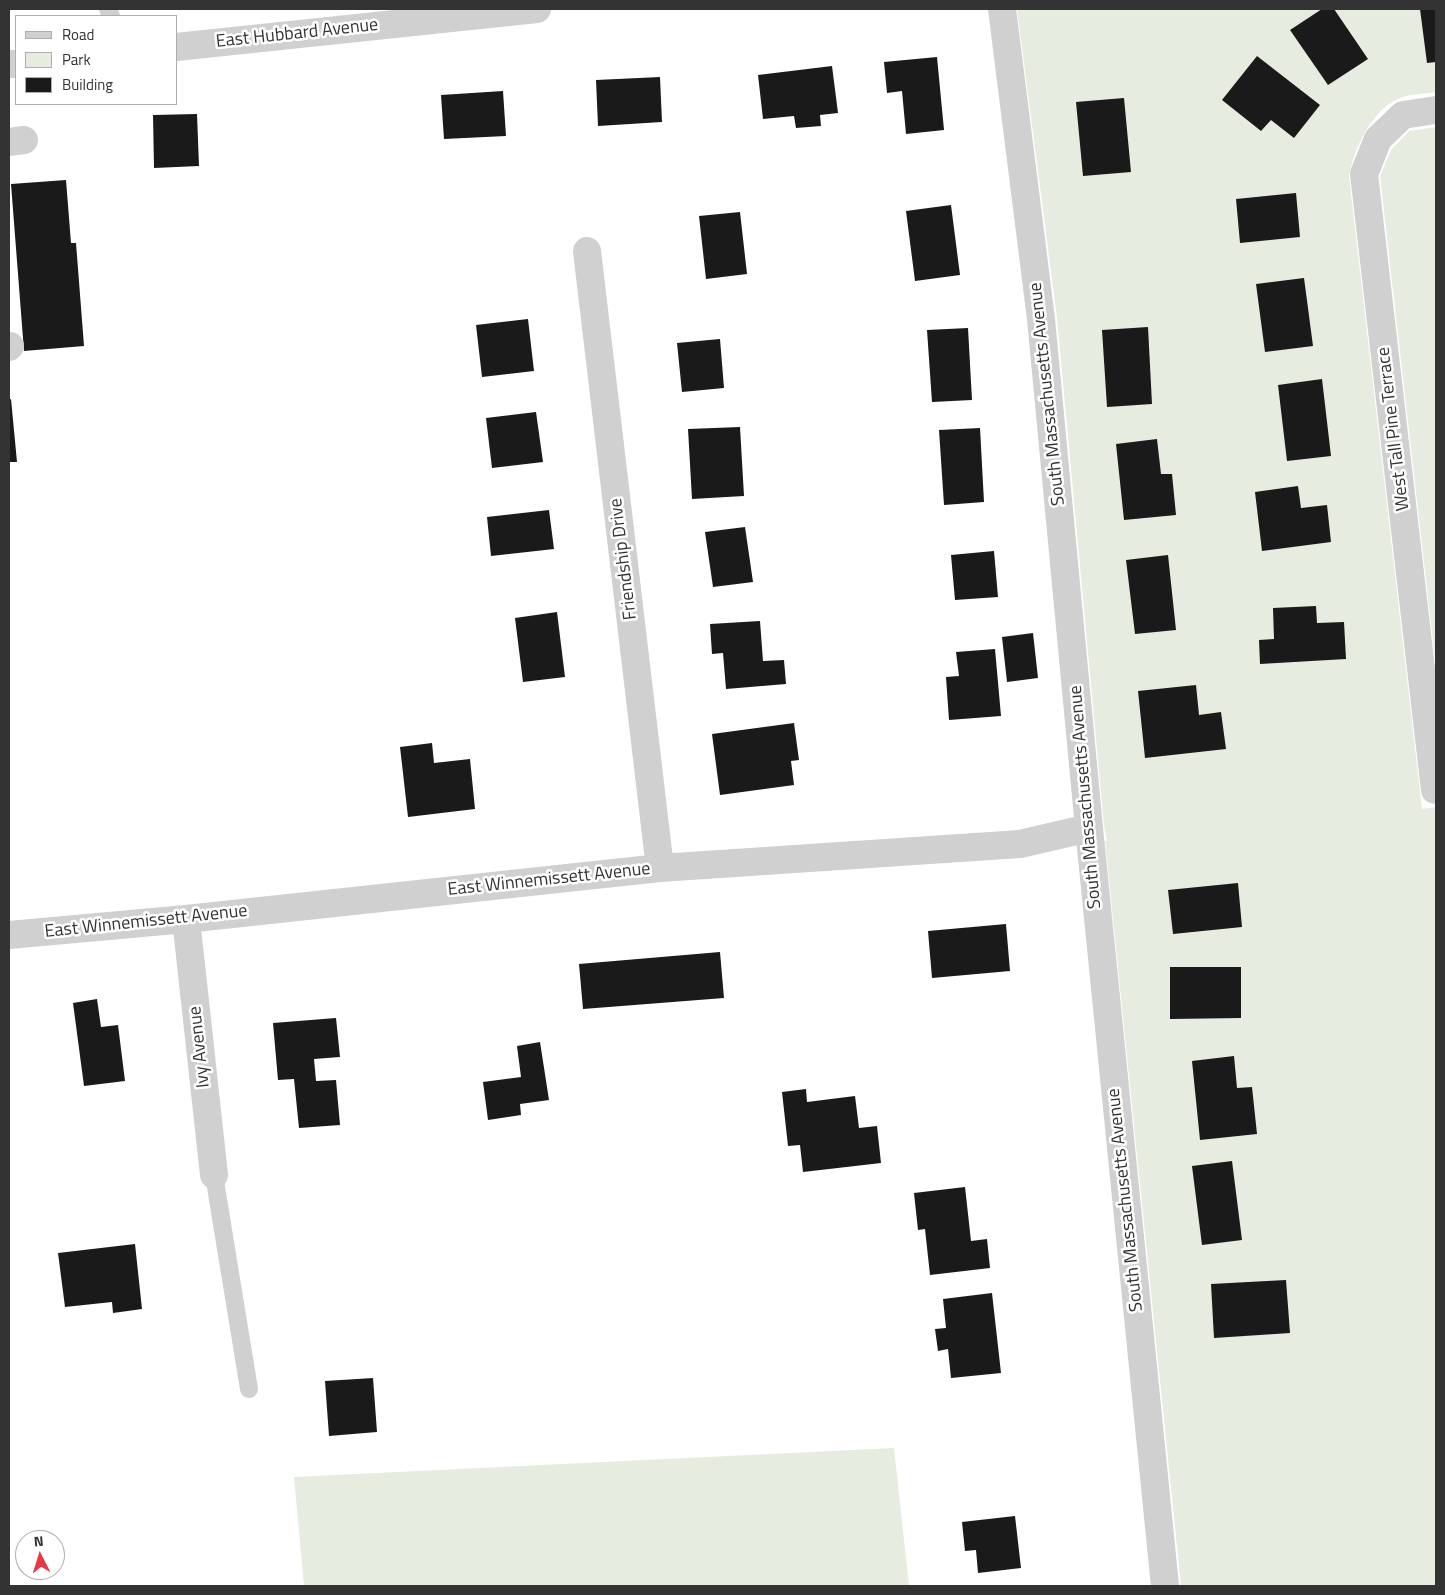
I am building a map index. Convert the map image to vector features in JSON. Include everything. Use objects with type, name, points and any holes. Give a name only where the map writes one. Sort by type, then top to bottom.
[{"type":"street","name":"East Hubbard Avenue","points":[[178,47],[537,9]]},
{"type":"street","name":"South Massachusetts Avenue","points":[[1002,9],[1042,319],[1089,828],[1165,1586]]},
{"type":"street","name":"West Tall Pine Terrace","points":[[1436,110],[1403,115],[1378,139],[1364,174],[1436,790]]},
{"type":"street","name":"Friendship Drive","points":[[587,251],[660,868]]},
{"type":"street","name":"East Winnemissett Avenue","points":[[9,935],[186,919],[660,868],[1020,844],[1089,828]]},
{"type":"street","name":"Ivy Avenue","points":[[186,919],[214,1175]]},
{"type":"lane","points":[[214,1175],[249,1389]]},
{"type":"green space","points":[[1017,9],[1436,9],[1436,92],[1402,97],[1389,104],[1380,112],[1360,143],[1349,176],[1422,809],[1436,807],[1436,1586],[1181,1586],[1105,841],[1107,841],[1057,318]]},
{"type":"green space","points":[[1436,127],[1436,668],[1380,176],[1391,150],[1409,131]]},
{"type":"green space","points":[[894,1448],[909,1586],[304,1586],[294,1477]]},
{"type":"building","points":[[1322,9],[1334,9],[1368,59],[1328,85],[1290,30]]},
{"type":"building","points":[[1420,9],[1436,9],[1436,62],[1427,63]]},
{"type":"building","points":[[1257,56],[1320,105],[1294,138],[1271,120],[1261,131],[1222,100]]},
{"type":"building","points":[[937,57],[944,130],[906,134],[902,91],[887,93],[884,62]]},
{"type":"building","points":[[832,66],[838,113],[820,115],[821,126],[796,128],[794,116],[763,119],[758,75]]},
{"type":"building","points":[[660,77],[662,122],[598,126],[596,80]]},
{"type":"building","points":[[503,91],[506,136],[444,139],[441,95]]},
{"type":"building","points":[[1124,98],[1131,172],[1083,176],[1076,102]]},
{"type":"building","points":[[197,114],[199,166],[154,168],[153,115]]},
{"type":"building","points":[[66,180],[71,243],[76,243],[84,346],[24,351],[11,184]]},
{"type":"building","points":[[1296,193],[1300,237],[1240,243],[1236,199]]},
{"type":"building","points":[[951,205],[960,275],[915,281],[906,211]]},
{"type":"building","points":[[740,212],[747,274],[706,279],[699,216]]},
{"type":"building","points":[[1304,278],[1313,346],[1265,352],[1256,284]]},
{"type":"building","points":[[528,319],[534,371],[482,377],[476,325]]},
{"type":"building","points":[[1148,327],[1152,404],[1107,407],[1102,330]]},
{"type":"building","points":[[968,328],[972,400],[932,402],[927,330]]},
{"type":"building","points":[[720,339],[724,388],[682,392],[677,343]]},
{"type":"building","points":[[1322,379],[1331,456],[1287,461],[1278,385]]},
{"type":"building","points":[[11,399],[17,462],[9,462],[9,400]]},
{"type":"building","points":[[536,412],[543,462],[492,468],[486,418]]},
{"type":"building","points":[[740,427],[744,496],[692,499],[688,429]]},
{"type":"building","points":[[980,428],[984,502],[944,505],[939,430]]},
{"type":"building","points":[[1157,439],[1161,474],[1172,474],[1176,515],[1124,520],[1116,444]]},
{"type":"building","points":[[1298,486],[1301,508],[1327,505],[1331,542],[1262,551],[1255,492]]},
{"type":"building","points":[[549,510],[554,549],[491,556],[487,517]]},
{"type":"building","points":[[745,527],[753,582],[713,587],[705,532]]},
{"type":"building","points":[[994,551],[998,597],[955,600],[951,555]]},
{"type":"building","points":[[1168,555],[1176,630],[1135,634],[1126,560]]},
{"type":"building","points":[[1316,606],[1317,623],[1344,622],[1346,659],[1260,664],[1259,640],[1274,639],[1273,608]]},
{"type":"building","points":[[557,612],[565,677],[523,682],[515,618]]},
{"type":"building","points":[[760,621],[763,661],[784,660],[786,684],[726,689],[723,653],[712,654],[710,624]]},
{"type":"building","points":[[1033,633],[1038,678],[1007,682],[1002,637]]},
{"type":"building","points":[[995,649],[1001,716],[949,720],[946,677],[959,676],[956,652]]},
{"type":"building","points":[[1196,685],[1199,715],[1221,712],[1226,749],[1145,758],[1138,691]]},
{"type":"building","points":[[794,723],[799,760],[791,761],[794,785],[720,795],[712,734]]},
{"type":"building","points":[[432,743],[434,763],[470,759],[475,809],[408,817],[400,747]]},
{"type":"building","points":[[1238,883],[1242,927],[1173,934],[1168,890]]},
{"type":"building","points":[[1006,924],[1010,971],[932,978],[928,931]]},
{"type":"building","points":[[720,952],[724,998],[583,1009],[579,964]]},
{"type":"building","points":[[1170,967],[1241,967],[1241,1018],[1170,1019]]},
{"type":"building","points":[[97,999],[101,1027],[118,1025],[125,1081],[84,1086],[73,1003]]},
{"type":"building","points":[[336,1018],[340,1057],[314,1059],[316,1081],[336,1080],[340,1125],[299,1128],[294,1079],[278,1080],[273,1023]]},
{"type":"building","points":[[540,1042],[549,1100],[520,1104],[521,1115],[488,1120],[483,1082],[521,1077],[517,1046]]},
{"type":"building","points":[[1234,1056],[1237,1088],[1252,1087],[1257,1134],[1200,1140],[1192,1061]]},
{"type":"building","points":[[806,1089],[807,1102],[855,1096],[859,1128],[877,1126],[881,1163],[803,1172],[800,1145],[788,1146],[782,1092]]},
{"type":"building","points":[[1232,1161],[1242,1240],[1202,1245],[1192,1166]]},
{"type":"building","points":[[965,1187],[971,1241],[987,1239],[990,1268],[930,1275],[925,1229],[918,1230],[914,1193]]},
{"type":"building","points":[[135,1244],[142,1309],[113,1313],[112,1302],[65,1307],[58,1253]]},
{"type":"building","points":[[1286,1280],[1290,1333],[1214,1338],[1211,1284]]},
{"type":"building","points":[[992,1293],[1001,1373],[951,1378],[948,1349],[938,1351],[935,1329],[946,1328],[943,1299]]},
{"type":"building","points":[[373,1378],[377,1432],[329,1436],[325,1381]]},
{"type":"building","points":[[1015,1516],[1021,1568],[978,1573],[976,1550],[965,1551],[962,1522]]}]
